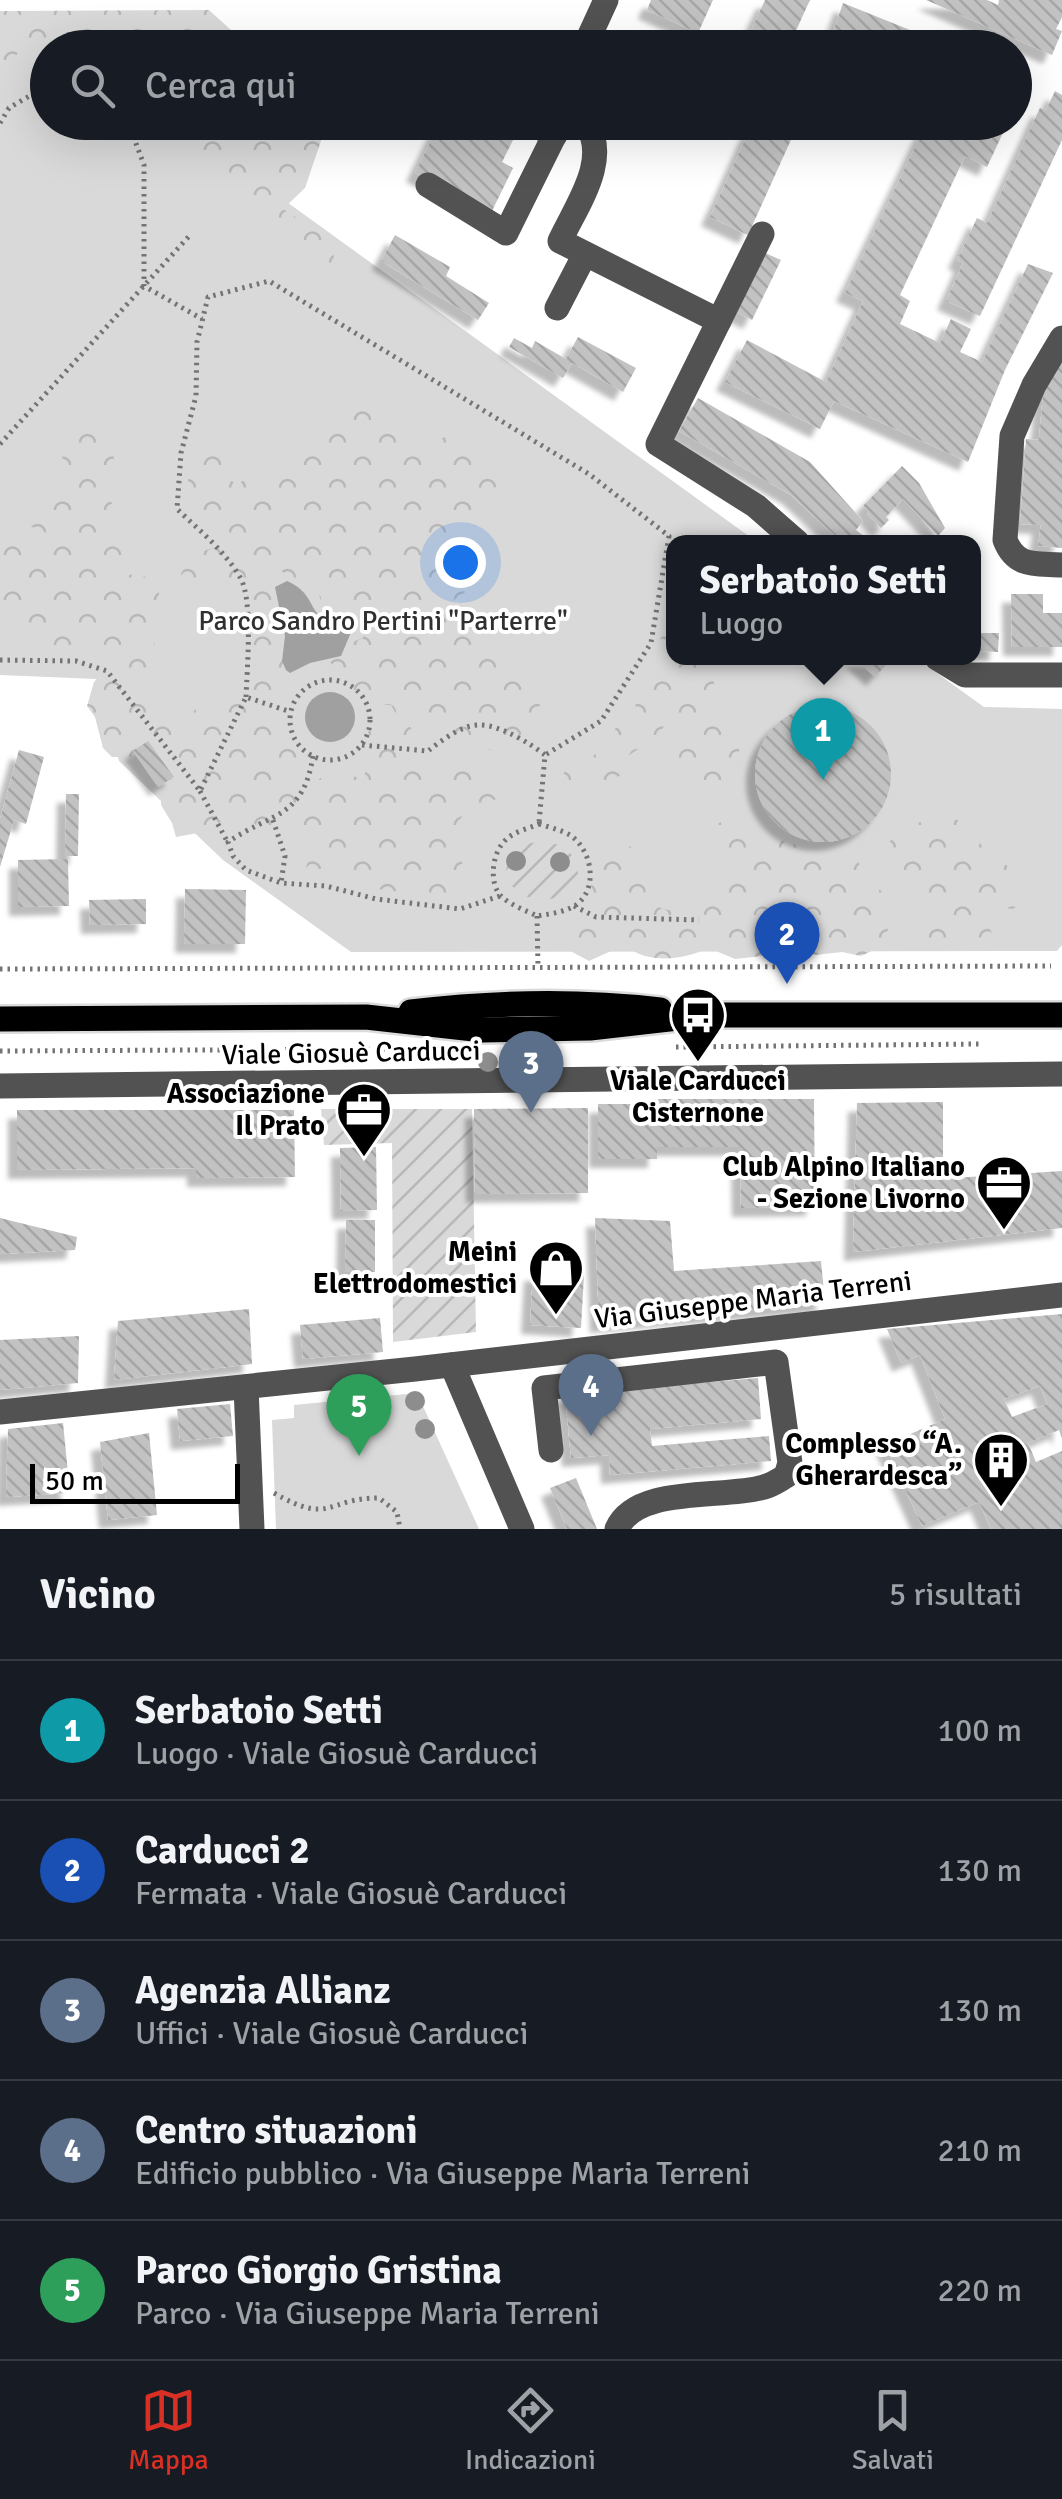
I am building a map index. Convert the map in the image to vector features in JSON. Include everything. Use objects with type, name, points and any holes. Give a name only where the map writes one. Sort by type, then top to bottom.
[{"type":"main road","name":"Viale Giosuè Carducci","points":[[0,1019],[366,1018],[483,1030],[590,1028],[704,1015],[1059,1014]]},
{"type":"street","points":[[592,30],[606,0]]},
{"type":"street","points":[[428,184],[506,233],[552,140]]},
{"type":"street","points":[[595,140],[597,158],[560,241],[719,321]]},
{"type":"street","points":[[762,234],[658,444],[756,506],[789,535]]},
{"type":"street","points":[[557,308],[585,254]]},
{"type":"street","points":[[1061,344],[1034,385],[1012,436],[1005,540],[1011,555],[1024,562],[1062,566]]},
{"type":"street","points":[[949,665],[965,675],[1062,675]]},
{"type":"street","name":"Viale Giosuè Carducci","points":[[3,1094],[424,1094],[1062,1074]]},
{"type":"street","name":"Via Giuseppe Maria Terreni","points":[[0,1412],[246,1388],[1062,1295]]},
{"type":"street","points":[[578,1350],[582,1384]]},
{"type":"street","points":[[551,1450],[544,1388],[776,1362],[790,1463],[786,1476],[766,1487],[644,1503],[624,1516],[617,1529]]},
{"type":"street","points":[[452,1365],[522,1529]]},
{"type":"street","points":[[246,1388],[252,1529]]},
{"type":"path","points":[[0,123],[10,108],[30,96]]},
{"type":"path","points":[[135,140],[144,165],[144,286]]},
{"type":"path","points":[[0,444],[191,234]]},
{"type":"path","points":[[200,792],[246,697],[248,634],[243,582],[213,543],[177,509],[181,453],[196,396],[197,342],[208,297],[270,281],[589,474],[667,535]]},
{"type":"path","points":[[144,286],[202,320]]},
{"type":"path","points":[[545,755],[601,720],[650,643],[666,548]]},
{"type":"path","points":[[0,660],[76,661],[107,671],[200,792],[233,856],[246,870],[281,883],[326,886],[376,900],[460,909],[500,896]]},
{"type":"path","points":[[341,682],[353,687],[362,696],[370,721],[362,745],[344,758],[323,760],[304,750],[292,733],[291,712],[304,690],[315,683],[341,682]]},
{"type":"path","points":[[246,697],[291,712]]},
{"type":"path","points":[[362,745],[428,751],[450,735],[479,724],[526,740],[545,755]]},
{"type":"path","points":[[539,824],[545,755]]},
{"type":"path","points":[[228,842],[288,810],[310,780],[313,756]]},
{"type":"path","points":[[272,820],[285,856],[281,883]]},
{"type":"path","points":[[539,824],[569,835],[589,861],[587,894],[574,906],[537,916],[500,896],[493,868],[501,844],[539,824]]},
{"type":"path","points":[[574,906],[596,916],[699,920]]},
{"type":"path","points":[[537,916],[538,967]]},
{"type":"path","points":[[0,969],[1050,966]]},
{"type":"path","points":[[274,1493],[308,1511],[362,1498],[379,1498],[396,1512],[400,1529]]},
{"type":"green space","points":[[209,10],[231,30],[30,30],[30,50],[19,51],[0,80],[0,11]]},
{"type":"green space","name":"Parco Sandro Pertini \"Parterre\"","points":[[0,23],[34,30],[30,30],[30,140],[201,140],[747,535],[666,535],[666,665],[926,665],[984,707],[1062,709],[1062,945],[1057,951],[351,952],[223,860],[119,761],[96,679],[0,675]]},
{"type":"green space","points":[[189,140],[321,140],[305,188],[283,209],[331,240],[336,269],[252,213]]},
{"type":"green space","points":[[351,406],[372,413],[390,426],[398,457],[410,457],[414,445],[426,445],[447,436],[471,455],[488,453],[498,458],[507,472],[501,483],[474,503],[468,521],[446,536],[473,571],[471,588],[451,602],[432,606],[418,635],[423,638],[443,617],[470,606],[489,647],[518,666],[540,704],[530,733],[508,754],[468,740],[454,746],[440,745],[431,741],[427,729],[409,725],[427,754],[428,768],[439,774],[475,764],[489,770],[501,788],[497,799],[470,810],[457,823],[453,840],[470,880],[464,890],[449,900],[357,885],[351,882],[354,863],[348,860],[313,871],[306,867],[311,855],[304,835],[291,830],[267,837],[254,823],[220,822],[203,832],[176,837],[161,805],[161,787],[140,757],[112,757],[103,748],[95,717],[87,706],[94,682],[108,666],[75,646],[33,646],[0,605],[0,528],[18,537],[24,550],[51,544],[52,539],[43,531],[27,525],[29,516],[39,496],[65,478],[62,453],[68,432],[80,420],[93,420],[106,434],[117,467],[109,499],[125,535],[128,575],[150,580],[161,600],[154,637],[160,679],[145,690],[151,705],[160,712],[171,710],[185,724],[199,704],[238,700],[247,669],[243,610],[266,581],[273,579],[273,596],[286,613],[287,642],[281,656],[295,685],[286,695],[258,698],[256,709],[301,748],[302,770],[293,790],[303,796],[306,789],[330,771],[361,778],[369,768],[366,743],[374,719],[396,714],[391,705],[359,703],[348,692],[347,677],[335,671],[330,661],[334,649],[363,638],[363,632],[326,617],[318,591],[298,584],[270,562],[244,581],[219,588],[186,587],[181,574],[196,555],[232,546],[239,537],[199,516],[201,503],[188,479],[199,453],[223,454],[235,484],[262,474],[271,484],[277,482],[307,432],[340,409]]},
{"type":"green space","points":[[666,631],[666,665],[710,665],[721,712],[740,743],[736,780],[716,796],[708,794],[699,786],[699,767],[678,762],[670,752],[673,726],[667,724],[628,756],[622,774],[602,788],[567,793],[561,783],[565,770],[602,751],[613,730],[633,718],[638,693],[653,670],[657,643]]},
{"type":"green space","points":[[945,817],[965,824],[984,849],[1005,863],[1026,899],[1013,909],[997,899],[986,903],[978,917],[988,924],[993,936],[943,943],[907,937],[888,926],[887,944],[861,956],[842,952],[815,955],[784,949],[772,955],[735,959],[709,948],[677,958],[655,958],[624,945],[589,961],[561,946],[560,937],[581,922],[592,926],[601,913],[590,882],[595,852],[619,841],[641,852],[652,864],[654,870],[646,883],[645,899],[656,906],[683,912],[702,939],[707,939],[712,924],[699,908],[701,883],[729,864],[699,844],[707,831],[732,818],[738,821],[736,828],[744,833],[795,845],[840,865],[857,859],[871,887],[891,899],[890,913],[894,917],[910,925],[934,926],[937,921],[927,907],[905,899],[904,874],[875,869],[873,857],[903,829]]},
{"type":"green space","points":[[544,841],[570,853],[578,880],[561,895],[541,900],[522,894],[506,878],[507,856],[519,845]]},
{"type":"green space","points":[[321,1109],[472,1109],[476,1332],[393,1342],[392,1143],[324,1145]]},
{"type":"green space","points":[[417,1393],[479,1529],[276,1529],[272,1420],[294,1418],[294,1405]]},
{"type":"shaded area","points":[[287,581],[305,594],[324,619],[352,630],[341,656],[310,663],[290,673],[286,670],[282,661],[285,636],[275,587]]},
{"type":"shaded area","points":[[330,692],[348,699],[355,717],[348,735],[330,742],[312,735],[305,717],[312,699]]},
{"type":"building","points":[[651,0],[713,0],[699,30],[647,10]]},
{"type":"building","points":[[765,0],[810,0],[796,30],[751,30]]},
{"type":"building","points":[[926,0],[987,0],[998,5],[999,0],[1062,0],[1062,17],[1056,29],[1062,31],[1052,55],[1032,46],[1032,30],[995,30]]},
{"type":"building","points":[[843,3],[910,30],[834,30]]},
{"type":"building","points":[[1055,91],[1062,95],[1062,140],[980,316],[946,301],[963,263],[957,260],[977,218],[987,223],[1025,140],[1032,140],[1032,125],[1040,108],[1046,110]]},
{"type":"building","points":[[431,140],[513,140],[502,162],[513,168],[492,211],[415,173]]},
{"type":"building","points":[[745,140],[791,140],[748,235],[710,217]]},
{"type":"building","points":[[918,140],[1000,140],[987,167],[965,156],[900,295],[910,301],[900,324],[940,343],[951,319],[971,329],[960,352],[982,362],[1028,264],[1053,273],[1005,370],[968,462],[834,401],[820,429],[725,382],[747,340],[826,382],[863,301],[845,293]]},
{"type":"building","points":[[395,235],[450,267],[446,276],[489,303],[478,320],[381,261]]},
{"type":"building","points":[[763,252],[781,260],[752,320],[734,311]]},
{"type":"building","points":[[578,337],[636,368],[623,392],[572,363],[563,378],[509,347],[514,338],[532,348],[535,341],[566,359]]},
{"type":"building","points":[[1062,360],[1062,548],[1038,546],[1041,525],[1020,524],[1026,439],[1039,440],[1043,393]]},
{"type":"building","points":[[698,398],[810,462],[863,521],[856,530],[863,535],[834,535],[791,495],[679,431]]},
{"type":"building","points":[[902,466],[919,483],[945,528],[937,535],[903,499],[881,528],[863,506]]},
{"type":"building","points":[[1011,594],[1043,594],[1043,613],[1062,613],[1062,647],[1012,647]]},
{"type":"building","points":[[981,633],[999,633],[998,652],[981,651]]},
{"type":"building","points":[[862,665],[886,665],[875,677]]},
{"type":"building","points":[[823,706],[849,712],[871,726],[885,748],[891,774],[885,800],[871,822],[849,836],[823,842],[797,836],[775,822],[761,800],[755,774],[761,748],[775,726],[797,712]]},
{"type":"building","points":[[148,741],[174,777],[158,787],[133,751]]},
{"type":"building","points":[[19,750],[44,757],[26,824],[14,820],[0,867],[0,819]]},
{"type":"building","points":[[66,794],[79,794],[78,856],[65,856]]},
{"type":"building","points":[[68,859],[69,906],[18,907],[18,860]]},
{"type":"building","points":[[185,889],[246,890],[245,944],[184,944]]},
{"type":"building","points":[[146,899],[146,924],[90,925],[89,900]]},
{"type":"building","points":[[658,1099],[814,1099],[815,1207],[741,1208],[740,1147],[657,1147],[657,1159],[598,1159],[598,1104],[657,1104]]},
{"type":"building","points":[[943,1102],[943,1157],[935,1158],[937,1179],[1062,1171],[1062,1228],[853,1252],[857,1103]]},
{"type":"building","points":[[588,1108],[588,1193],[475,1194],[474,1109]]},
{"type":"building","points":[[17,1110],[294,1110],[295,1177],[196,1178],[196,1168],[17,1170]]},
{"type":"building","points":[[376,1147],[377,1210],[341,1211],[340,1148]]},
{"type":"building","points":[[0,1218],[77,1237],[75,1250],[0,1254]]},
{"type":"building","points":[[595,1218],[670,1221],[674,1271],[821,1261],[825,1303],[599,1324]]},
{"type":"building","points":[[346,1220],[375,1220],[375,1272],[345,1272]]},
{"type":"building","points":[[533,1272],[584,1275],[581,1328],[530,1325]]},
{"type":"building","points":[[249,1309],[252,1364],[114,1380],[118,1321]]},
{"type":"building","points":[[1062,1314],[1062,1438],[1059,1430],[1028,1443],[1036,1462],[1062,1451],[1062,1529],[991,1529],[979,1502],[922,1526],[885,1445],[945,1419],[920,1355],[901,1363],[887,1329]],"holes":[[[1040,1386],[1047,1404],[1012,1417],[1004,1399]]]},
{"type":"building","points":[[380,1318],[383,1352],[303,1359],[300,1325]]},
{"type":"building","points":[[79,1336],[78,1383],[0,1390],[0,1340]]},
{"type":"building","points":[[758,1378],[761,1419],[650,1429],[652,1446],[769,1436],[771,1461],[610,1475],[609,1455],[571,1458],[565,1394]]},
{"type":"building","points":[[230,1404],[233,1436],[180,1441],[177,1409]]},
{"type":"building","points":[[63,1423],[70,1493],[6,1497],[8,1429]]},
{"type":"building","points":[[149,1433],[157,1515],[108,1520],[100,1442]]},
{"type":"building","points":[[576,1478],[597,1529],[567,1529],[550,1488]]},
{"type":"place","name":"Serbatoio Setti","points":[[823,780]]},
{"type":"place","name":"Carducci 2","points":[[787,984]]},
{"type":"place","name":"Viale Carducci Cisternone","points":[[698,1064]]},
{"type":"place","name":"Agenzia Allianz","points":[[531,1113]]},
{"type":"place","name":"Associazione Il Prato","points":[[364,1159]]},
{"type":"place","name":"Club Alpino Italiano - Sezione Livorno","points":[[1004,1232]]},
{"type":"place","name":"Meini Elettrodomestici","points":[[556,1317]]},
{"type":"place","name":"Centro situazioni","points":[[591,1436]]},
{"type":"place","name":"Parco Giorgio Gristina","points":[[359,1456]]},
{"type":"place","name":"Complesso “A. Gherardesca”","points":[[1001,1509]]}]
